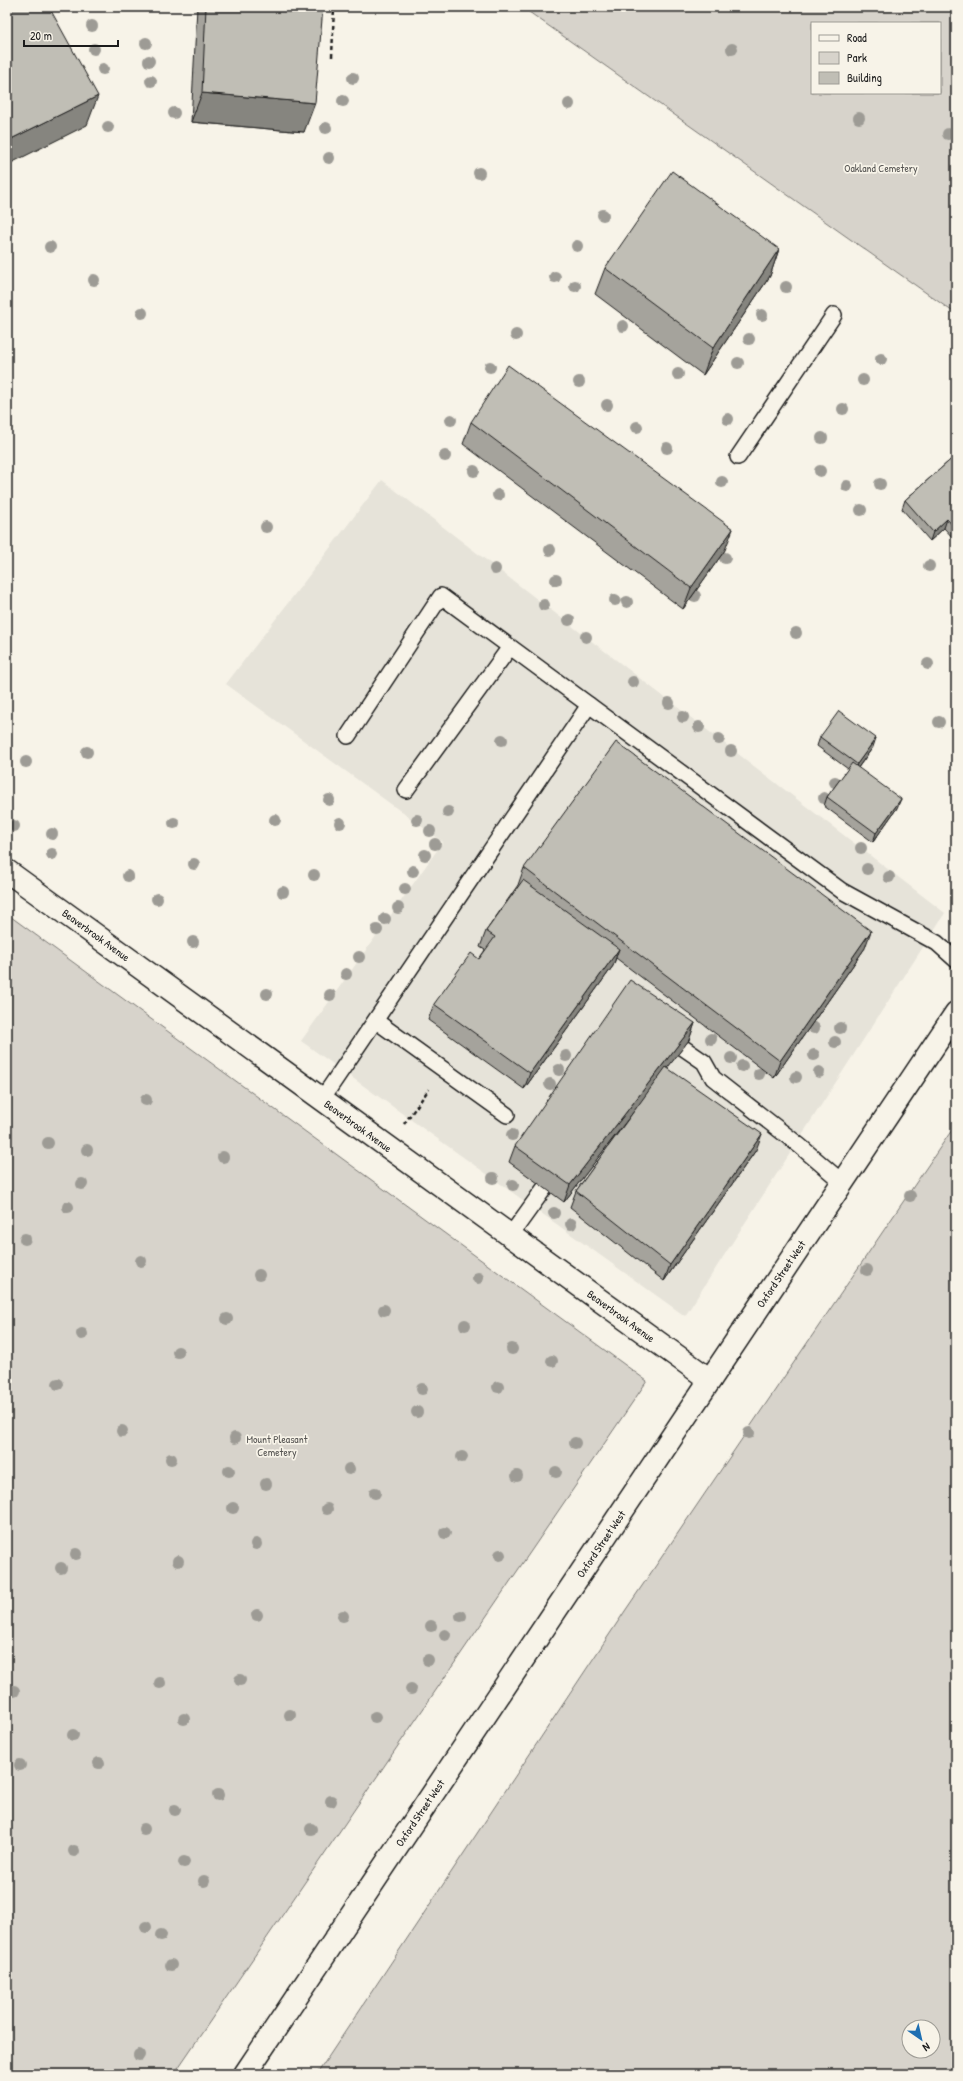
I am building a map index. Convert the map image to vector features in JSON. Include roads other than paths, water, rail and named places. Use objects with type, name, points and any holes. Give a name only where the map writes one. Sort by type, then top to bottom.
[{"type":"main road","name":"Beaverbrook Avenue","points":[[7,871],[710,1380]]},
{"type":"main road","name":"Oxford Street West","points":[[245,2074],[956,1013]]},
{"type":"lane","points":[[738,457],[834,315]]},
{"type":"lane","points":[[348,736],[441,596],[842,891],[936,943],[956,960]]},
{"type":"lane","points":[[406,790],[510,647]]},
{"type":"lane","points":[[322,1099],[589,705]]},
{"type":"lane","points":[[376,1020],[507,1115]]},
{"type":"lane","points":[[654,1041],[664,1034],[704,1062],[713,1078],[800,1146],[842,1182]]},
{"type":"lane","points":[[510,1236],[564,1161]]},
{"type":"park label","name":"Oakland Cemetery","points":[[881,168]]},
{"type":"park label","name":"Mount Pleasant Cemetery","points":[[277,1445]]}]
